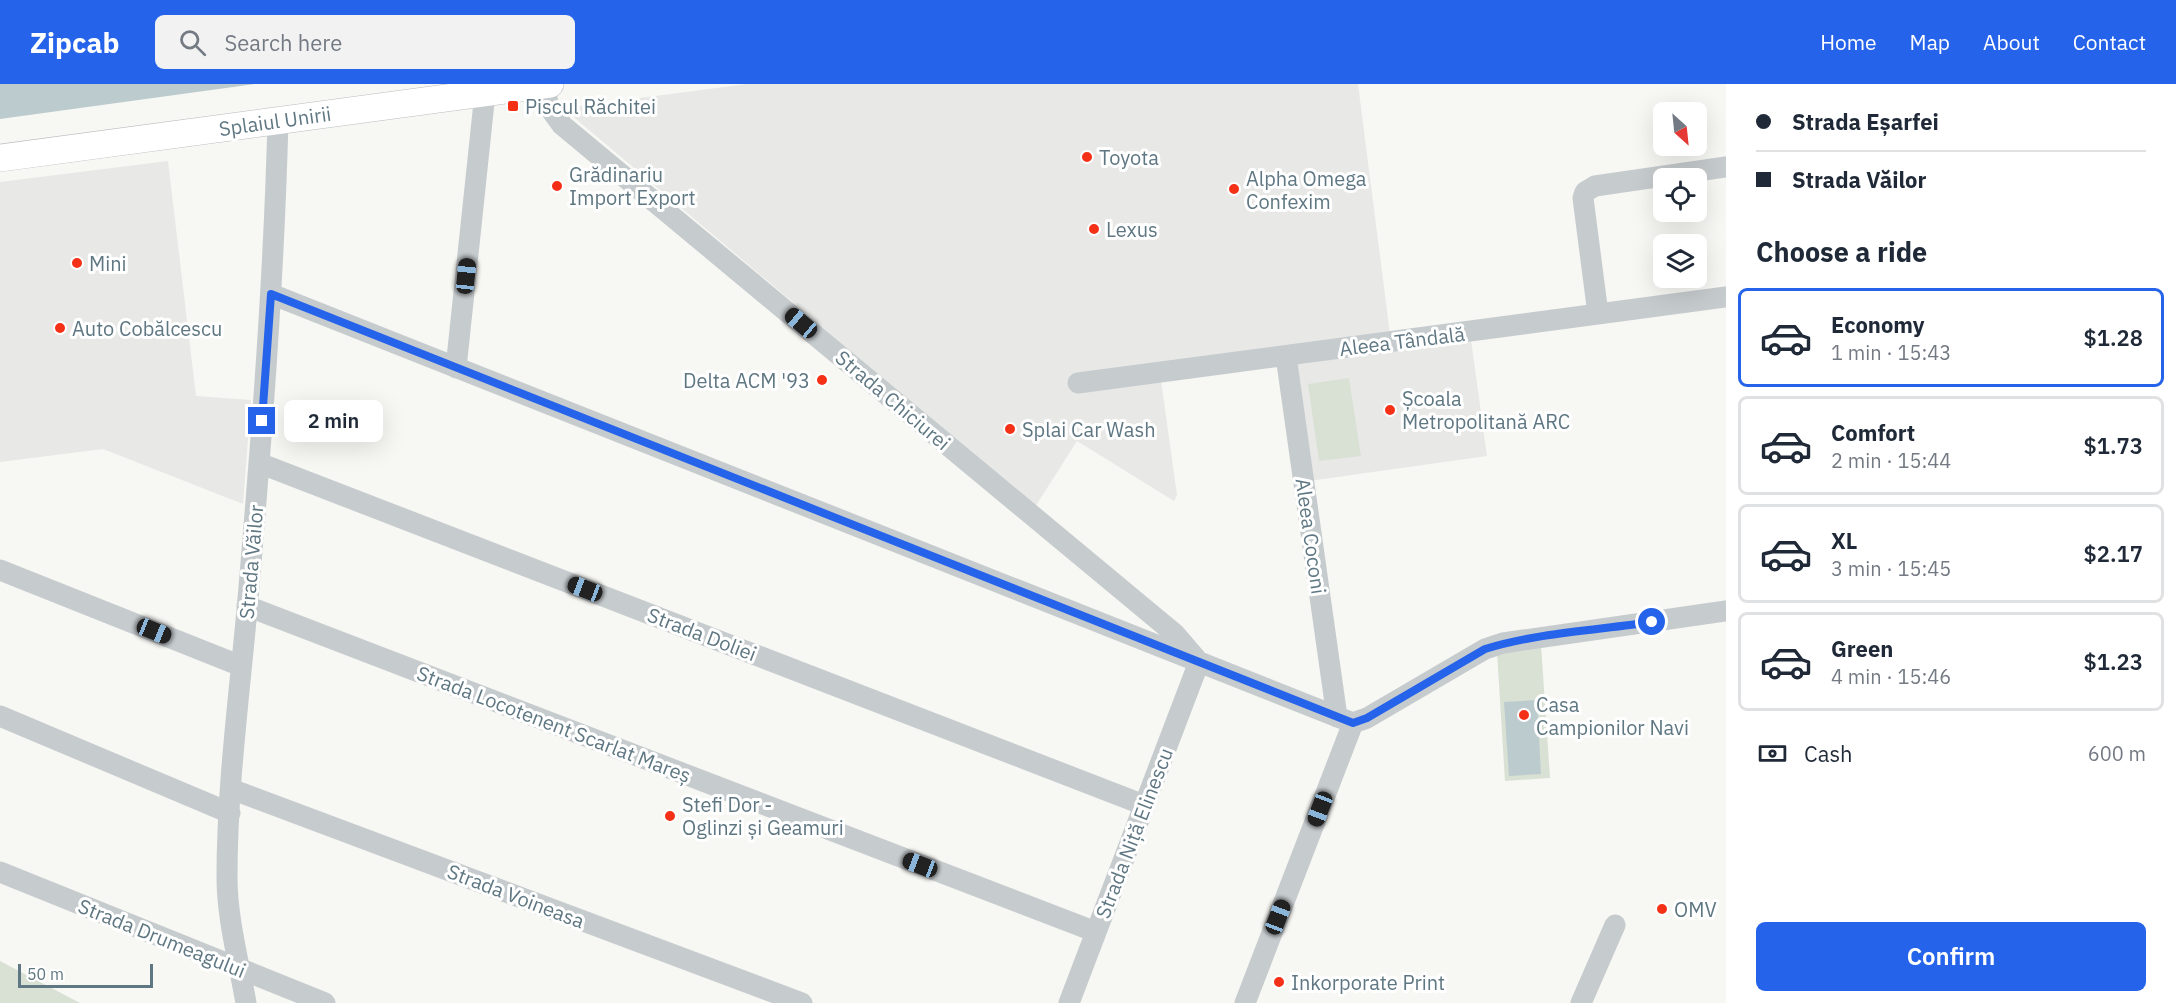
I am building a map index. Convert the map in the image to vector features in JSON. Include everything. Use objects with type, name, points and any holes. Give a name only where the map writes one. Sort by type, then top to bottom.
[{"type":"main road","name":"Splaiul Unirii","points":[[0,158],[547,84]]},
{"type":"street","name":"Strada Chiciurei","points":[[547,84],[549,107],[562,125],[1175,634],[1199,662]]},
{"type":"street","points":[[456,368],[485,93]]},
{"type":"street","name":"Strada Văilor","points":[[246,1003],[227,879],[231,789],[248,606],[271,294],[278,120]]},
{"type":"street","points":[[1598,314],[1584,192],[1595,186],[1726,166]]},
{"type":"street","points":[[271,294],[1345,720],[1367,718],[1485,649],[1503,643],[1726,611]]},
{"type":"street","name":"Aleea Tândală","points":[[1078,383],[1726,297]]},
{"type":"street","name":"Aleea Coconi","points":[[1286,356],[1345,720]]},
{"type":"street","name":"Strada Doliei","points":[[259,463],[1144,805]]},
{"type":"street","points":[[0,570],[242,666]]},
{"type":"street","name":"Strada Locotenent Scarlat Mareș","points":[[248,606],[1096,932]]},
{"type":"street","name":"Strada Niță Elinescu","points":[[1069,1003],[1199,662]]},
{"type":"street","points":[[0,716],[230,813]]},
{"type":"street","points":[[1245,1003],[1345,720]]},
{"type":"street","name":"Strada Voineasa","points":[[231,789],[802,1003]]},
{"type":"street","name":"Strada Drumeagului","points":[[0,872],[324,1003]]},
{"type":"street","points":[[1581,1003],[1615,925]]},
{"type":"shaded area","points":[[0,84],[255,84],[0,119]]},
{"type":"shaded area","points":[[747,84],[1358,84],[1390,334],[1159,366],[1177,495],[1174,501],[1077,441],[1035,507],[563,108]]},
{"type":"shaded area","points":[[168,161],[196,396],[251,400],[243,504],[103,449],[0,462],[0,182]]},
{"type":"shaded area","name":"Școala Metropolitană ARC","points":[[1471,340],[1487,456],[1309,481],[1293,365]]},
{"type":"shaded area","points":[[1349,378],[1361,456],[1319,461],[1308,384]]},
{"type":"shaded area","name":"Casa Campionilor Navi","points":[[1541,645],[1550,778],[1505,781],[1497,652]]},
{"type":"shaded area","points":[[1537,700],[1541,774],[1509,776],[1504,702]]},
{"type":"shaded area","points":[[0,961],[80,1003],[0,1003]]},
{"type":"place","name":"Piscul Răchitei","points":[[513,106]]},
{"type":"place","name":"Toyota","points":[[1087,157]]},
{"type":"place","name":"Grădinariu Import Export","points":[[557,186]]},
{"type":"place","name":"Alpha Omega Confexim","points":[[1234,189]]},
{"type":"place","name":"Lexus","points":[[1094,229]]},
{"type":"place","name":"Mini","points":[[77,263]]},
{"type":"place","name":"Auto Cobălcescu","points":[[60,328]]},
{"type":"place","name":"Delta ACM '93","points":[[822,380]]},
{"type":"place","name":"Școala Metropolitană ARC","points":[[1390,410]]},
{"type":"place","name":"Splai Car Wash","points":[[1010,429]]},
{"type":"place","name":"Casa Campionilor Navi","points":[[1524,715]]},
{"type":"place","name":"Stefi Dor - Oglinzi și Geamuri","points":[[670,816]]},
{"type":"place","name":"OMV","points":[[1662,909]]},
{"type":"place","name":"Inkorporate Print","points":[[1279,982]]},
{"type":"route","points":[[262,421],[271,294],[1353,723],[1367,718],[1485,649],[1503,643],[1652,622]]}]
